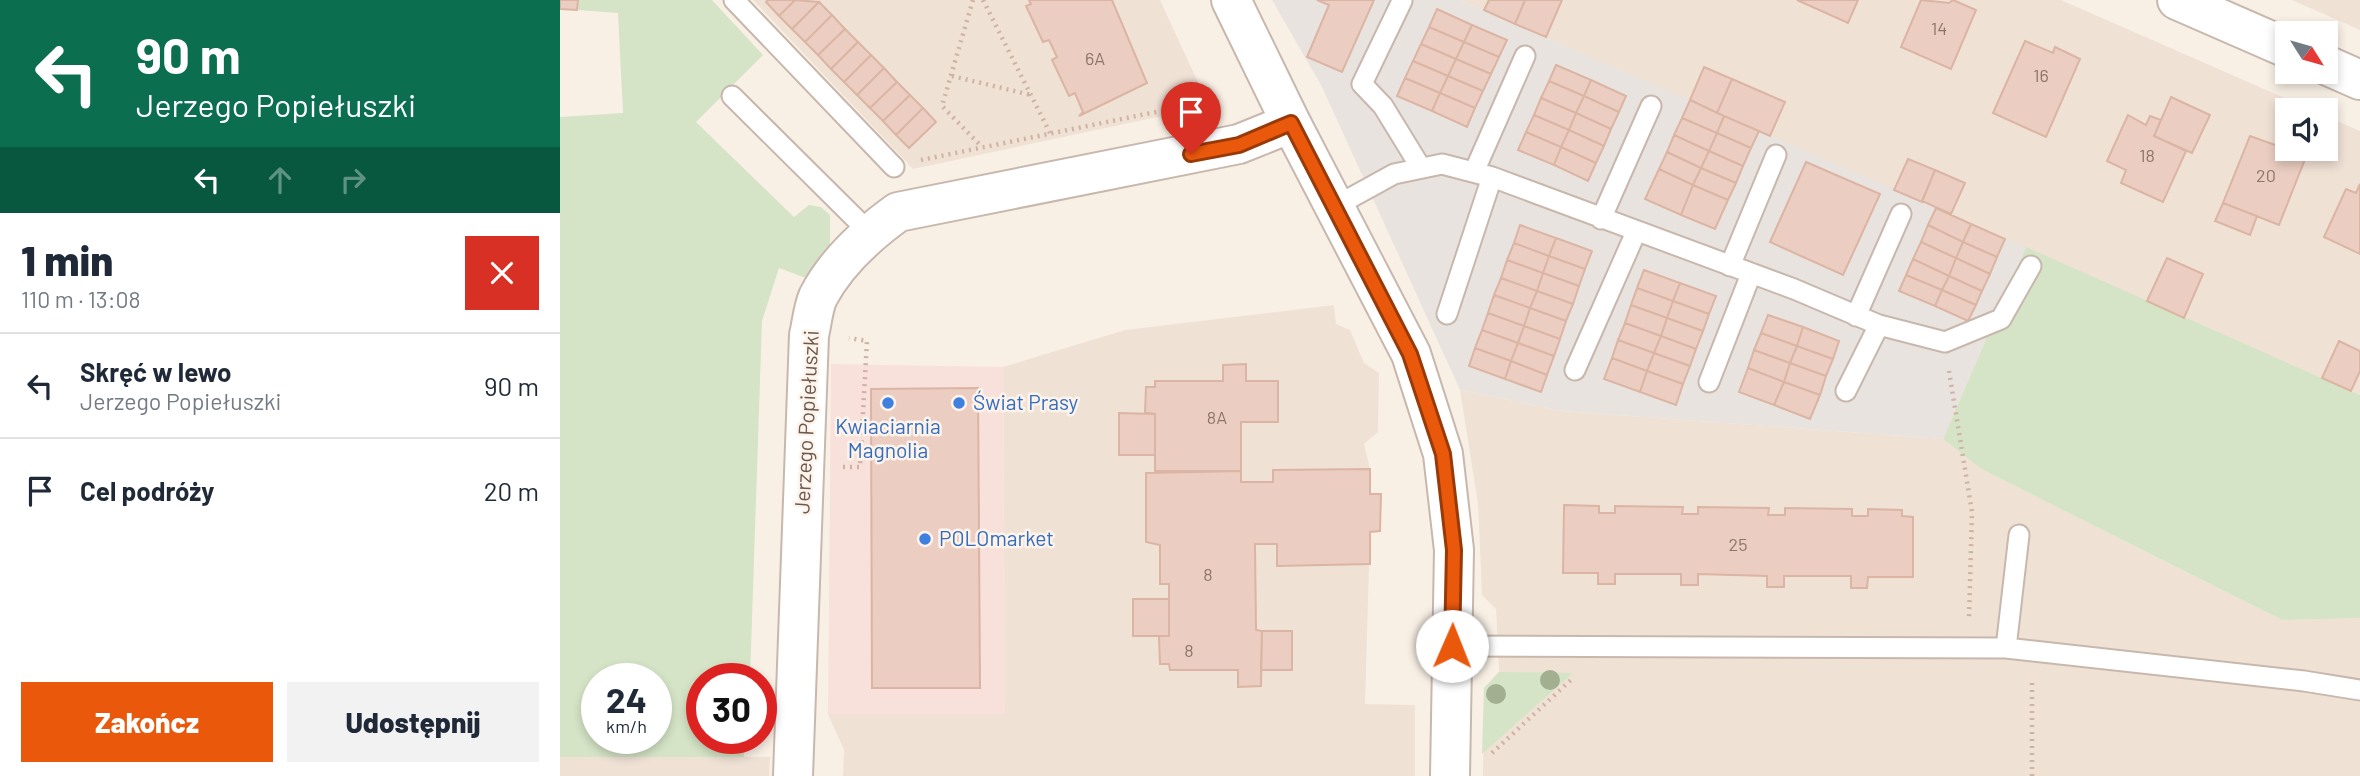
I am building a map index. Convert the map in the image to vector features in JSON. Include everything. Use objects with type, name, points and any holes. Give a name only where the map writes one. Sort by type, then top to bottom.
[{"type":"street","points":[[1231,0],[1410,354],[1443,454],[1454,550],[1450,776]]},
{"type":"street","points":[[2177,0],[2275,43]]},
{"type":"street","points":[[2338,70],[2360,80]]},
{"type":"street","name":"Jerzego Popiełuszki","points":[[793,776],[809,335],[817,299],[837,268],[870,233],[898,212],[1239,145],[1291,123]]},
{"type":"lane","points":[[734,0],[894,167]]},
{"type":"lane","points":[[1402,1],[1362,83],[1383,106],[1421,168]]},
{"type":"lane","points":[[1447,314],[1483,175],[1525,56]]},
{"type":"lane","points":[[732,96],[870,233]]},
{"type":"lane","points":[[1601,219],[1651,106]]},
{"type":"lane","points":[[1730,266],[1776,155]]},
{"type":"lane","points":[[1334,207],[1394,174],[1442,164],[1483,175],[1730,266],[1878,326],[1945,342],[2001,319],[2031,266]]},
{"type":"lane","points":[[1856,316],[1900,214]]},
{"type":"lane","points":[[1575,370],[1636,232]]},
{"type":"lane","points":[[1709,382],[1751,274]]},
{"type":"lane","points":[[1846,391],[1878,326]]},
{"type":"lane","points":[[2006,648],[2019,535]]},
{"type":"lane","points":[[1452,646],[2006,648],[2304,681],[2360,690]]},
{"type":"path","points":[[973,0],[942,106],[982,147]]},
{"type":"path","points":[[983,0],[1050,133]]},
{"type":"path","points":[[951,76],[1032,95]]},
{"type":"path","points":[[924,205],[919,160],[1200,103],[1210,88]]},
{"type":"path","points":[[833,467],[860,467],[867,341],[837,337]]},
{"type":"path","points":[[1945,342],[1972,512],[1969,620]]},
{"type":"path","points":[[1486,758],[1576,675]]},
{"type":"shaded area","points":[[753,0],[1160,0],[1209,106],[913,169]]},
{"type":"shaded area","points":[[1272,0],[1460,0],[2026,247],[1943,439],[1562,411],[1460,390],[1322,87]]},
{"type":"shaded area","points":[[1460,0],[2061,0],[2285,98],[2275,98],[2275,161],[2338,161],[2338,121],[2360,131],[2360,395]]},
{"type":"shaded area","points":[[2292,0],[2360,0],[2360,30]]},
{"type":"shaded area","points":[[1334,305],[1336,324],[1350,330],[1364,363],[1379,373],[1378,432],[1364,444],[1370,469],[1370,494],[1381,494],[1380,531],[1370,532],[1365,704],[1415,705],[1415,776],[843,776],[844,750],[828,714],[1005,713],[1003,367],[1125,330]]},
{"type":"shaded area","points":[[831,364],[1003,367],[1005,714],[828,714]]},
{"type":"shaded area","points":[[1460,390],[1562,411],[1943,439],[1981,469],[2282,620],[2360,618],[2360,776],[1483,776],[1484,688],[1499,672],[1496,609],[1482,595],[1478,504]]},
{"type":"shaded area","points":[[560,757],[770,757],[769,776],[560,776]]},
{"type":"green space","points":[[578,0],[712,0],[763,55],[696,122],[794,217],[809,205],[821,207],[830,215],[830,246],[806,278],[779,268],[762,321],[751,663],[686,663],[686,754],[744,754],[744,757],[560,757],[560,117],[623,113],[618,13],[577,10]]},
{"type":"green space","points":[[2026,247],[2360,395],[2360,618],[2282,620],[1981,469],[1943,439]]},
{"type":"green space","points":[[1499,672],[1573,673],[1482,754],[1484,688]]},
{"type":"building","points":[[560,0],[578,0],[577,10],[560,9]]},
{"type":"building","points":[[795,0],[779,16],[766,2]]},
{"type":"building","points":[[795,0],[819,2],[792,29],[779,16]]},
{"type":"building","points":[[1029,0],[1112,0],[1147,83],[1079,116],[1083,112],[1075,93],[1069,96],[1052,60],[1057,57],[1049,40],[1043,42],[1026,6],[1031,4]]},
{"type":"building","points":[[1317,0],[1374,0],[1342,72],[1307,57],[1329,5]]},
{"type":"building","points":[[1489,0],[1525,0],[1515,24],[1484,10]]},
{"type":"building","points":[[1525,0],[1562,0],[1546,37],[1515,24]]},
{"type":"building","points":[[1797,0],[1858,0],[1848,23]]},
{"type":"building","points":[[1921,0],[1949,3],[1953,0],[1976,10],[1951,69],[1901,47]]},
{"type":"building","points":[[819,2],[832,15],[805,42],[792,29]]},
{"type":"building","points":[[1437,9],[1472,25],[1464,42],[1429,27]]},
{"type":"building","points":[[832,15],[845,29],[818,55],[805,42]]},
{"type":"building","points":[[1472,25],[1507,40],[1499,57],[1464,42]]},
{"type":"building","points":[[1429,27],[1464,42],[1456,59],[1421,44]]},
{"type":"building","points":[[845,29],[858,42],[831,69],[818,55]]},
{"type":"building","points":[[2025,41],[2053,53],[2055,47],[2080,59],[2046,137],[1993,113]]},
{"type":"building","points":[[858,42],[871,55],[844,82],[831,69]]},
{"type":"building","points":[[1464,42],[1499,57],[1491,74],[1456,59]]},
{"type":"building","points":[[1421,44],[1456,59],[1448,76],[1413,61]]},
{"type":"building","points":[[871,55],[884,68],[857,95],[844,82]]},
{"type":"building","points":[[1456,59],[1491,74],[1483,91],[1448,76]]},
{"type":"building","points":[[1413,61],[1448,76],[1440,93],[1405,78]]},
{"type":"building","points":[[1556,65],[1591,80],[1584,96],[1549,81]]},
{"type":"building","points":[[1704,67],[1732,79],[1717,113],[1690,100]]},
{"type":"building","points":[[884,68],[897,82],[870,108],[857,95]]},
{"type":"building","points":[[1448,76],[1483,91],[1475,108],[1440,93]]},
{"type":"building","points":[[1405,78],[1440,93],[1432,111],[1397,96]]},
{"type":"building","points":[[1732,79],[1785,102],[1770,136],[1717,113]]},
{"type":"building","points":[[1591,80],[1626,96],[1619,112],[1584,96]]},
{"type":"building","points":[[1549,81],[1584,96],[1576,113],[1541,98]]},
{"type":"building","points":[[897,82],[910,95],[883,121],[870,108]]},
{"type":"building","points":[[1440,93],[1475,108],[1467,127],[1432,111]]},
{"type":"building","points":[[910,95],[923,108],[896,135],[883,121]]},
{"type":"building","points":[[1584,96],[1619,112],[1611,129],[1576,113]]},
{"type":"building","points":[[2171,97],[2210,115],[2192,153],[2154,136]]},
{"type":"building","points":[[1541,98],[1576,113],[1569,130],[1534,115]]},
{"type":"building","points":[[1690,100],[1724,116],[1717,133],[1682,118]]},
{"type":"building","points":[[923,108],[936,122],[909,148],[896,135]]},
{"type":"building","points":[[1576,113],[1611,129],[1604,146],[1569,130]]},
{"type":"building","points":[[1534,115],[1569,130],[1561,147],[1526,132]]},
{"type":"building","points":[[2128,115],[2146,125],[2150,116],[2161,120],[2154,136],[2186,151],[2163,202],[2121,183],[2126,170],[2107,161]]},
{"type":"building","points":[[1724,116],[1759,131],[1751,148],[1717,133]]},
{"type":"building","points":[[1682,118],[1717,133],[1709,151],[1674,135]]},
{"type":"building","points":[[1569,130],[1604,146],[1596,163],[1561,147]]},
{"type":"building","points":[[1526,132],[1561,147],[1554,165],[1518,150]]},
{"type":"building","points":[[1717,133],[1751,148],[1743,166],[1709,151]]},
{"type":"building","points":[[1674,135],[1709,151],[1701,168],[1667,152]]},
{"type":"building","points":[[2250,136],[2275,145],[2275,161],[2304,161],[2279,225],[2223,203]]},
{"type":"building","points":[[1561,147],[1596,163],[1588,181],[1554,165]]},
{"type":"building","points":[[1709,151],[1743,166],[1736,183],[1701,168]]},
{"type":"building","points":[[1667,152],[1701,168],[1693,185],[1659,169]]},
{"type":"building","points":[[1908,159],[1935,170],[1922,202],[1894,190]]},
{"type":"building","points":[[1806,162],[1880,194],[1843,275],[1770,242]]},
{"type":"building","points":[[1701,168],[1736,183],[1728,200],[1693,185]]},
{"type":"building","points":[[1659,169],[1693,185],[1681,215],[1645,199]]},
{"type":"building","points":[[1935,170],[1965,183],[1951,214],[1922,201]]},
{"type":"building","points":[[2360,184],[2360,254],[2324,237],[2346,189],[2356,193]]},
{"type":"building","points":[[1693,185],[1728,200],[1715,229],[1681,215]]},
{"type":"building","points":[[2223,203],[2257,216],[2250,235],[2215,221]]},
{"type":"building","points":[[1936,208],[1971,224],[1963,242],[1928,225]]},
{"type":"building","points":[[1971,224],[2005,239],[1997,257],[1963,242]]},
{"type":"building","points":[[1520,225],[1556,238],[1549,256],[1514,243]]},
{"type":"building","points":[[1928,225],[1963,242],[1956,258],[1921,242]]},
{"type":"building","points":[[1556,238],[1592,251],[1585,269],[1549,256]]},
{"type":"building","points":[[1921,242],[1956,258],[1949,276],[1913,259]]},
{"type":"building","points":[[1963,242],[1997,257],[1990,274],[1956,258]]},
{"type":"building","points":[[1514,243],[1549,256],[1543,273],[1507,260]]},
{"type":"building","points":[[1549,256],[1585,269],[1579,286],[1543,273]]},
{"type":"building","points":[[1956,258],[1990,274],[1982,291],[1949,276]]},
{"type":"building","points":[[2167,258],[2203,274],[2184,318],[2147,301]]},
{"type":"building","points":[[1913,259],[1949,276],[1942,290],[1906,275]]},
{"type":"building","points":[[1507,260],[1543,273],[1537,291],[1501,278]]},
{"type":"building","points":[[1644,270],[1680,283],[1673,301],[1637,288]]},
{"type":"building","points":[[1543,273],[1579,286],[1573,304],[1537,291]]},
{"type":"building","points":[[1906,275],[1942,290],[1935,306],[1899,291]]},
{"type":"building","points":[[1949,276],[1982,291],[1976,305],[1942,290]]},
{"type":"building","points":[[1501,278],[1537,291],[1530,308],[1494,295]]},
{"type":"building","points":[[1680,283],[1716,296],[1709,314],[1673,301]]},
{"type":"building","points":[[1637,288],[1673,301],[1667,318],[1631,305]]},
{"type":"building","points":[[1942,290],[1976,305],[1968,321],[1935,306]]},
{"type":"building","points":[[1537,291],[1573,304],[1566,321],[1530,308]]},
{"type":"building","points":[[1494,295],[1530,308],[1524,326],[1488,313]]},
{"type":"building","points":[[1673,301],[1709,314],[1703,331],[1667,318]]},
{"type":"building","points":[[1631,305],[1667,318],[1661,336],[1625,323]]},
{"type":"building","points":[[1530,308],[1566,321],[1560,339],[1524,326]]},
{"type":"building","points":[[1488,313],[1524,326],[1518,343],[1482,330]]},
{"type":"building","points":[[1768,315],[1803,327],[1797,346],[1761,333]]},
{"type":"building","points":[[1667,318],[1703,331],[1696,349],[1661,336]]},
{"type":"building","points":[[1625,323],[1661,336],[1654,353],[1618,340]]},
{"type":"building","points":[[1524,326],[1560,339],[1554,356],[1518,343]]},
{"type":"building","points":[[1803,327],[1839,341],[1833,359],[1797,346]]},
{"type":"building","points":[[1482,330],[1518,343],[1511,361],[1475,348]]},
{"type":"building","points":[[1761,333],[1797,346],[1790,363],[1754,350]]},
{"type":"building","points":[[1661,336],[1696,349],[1690,366],[1654,353]]},
{"type":"building","points":[[1618,340],[1654,353],[1647,371],[1612,358]]},
{"type":"building","points":[[2339,341],[2360,351],[2360,371],[2351,391],[2322,378]]},
{"type":"building","points":[[1518,343],[1554,356],[1547,375],[1511,361]]},
{"type":"building","points":[[1797,346],[1833,359],[1826,376],[1790,363]]},
{"type":"building","points":[[1475,348],[1511,361],[1505,379],[1469,366]]},
{"type":"building","points":[[1754,350],[1790,363],[1784,382],[1748,368]]},
{"type":"building","points":[[1654,353],[1690,366],[1683,384],[1647,371]]},
{"type":"building","points":[[1612,358],[1647,371],[1640,392],[1604,379]]},
{"type":"building","points":[[1511,361],[1547,375],[1541,392],[1505,379]]},
{"type":"building","points":[[1790,363],[1826,376],[1820,395],[1784,382]]},
{"type":"building","points":[[1246,364],[1246,381],[1278,381],[1278,422],[1241,422],[1241,471],[1155,471],[1155,414],[1145,413],[1146,387],[1155,387],[1155,381],[1223,381],[1223,365]]},
{"type":"building","points":[[1748,368],[1784,382],[1774,405],[1739,392]]},
{"type":"building","points":[[1647,371],[1683,384],[1676,405],[1640,392]]},
{"type":"building","points":[[1784,382],[1820,395],[1810,419],[1774,405]]},
{"type":"building","name":"POLOmarket","points":[[978,388],[980,688],[872,688],[871,389]]},
{"type":"building","points":[[1119,413],[1155,414],[1155,455],[1119,455]]},
{"type":"building","points":[[1370,469],[1370,494],[1381,494],[1380,531],[1370,532],[1370,564],[1277,566],[1277,544],[1255,544],[1256,630],[1262,631],[1261,686],[1238,687],[1238,670],[1170,670],[1169,664],[1160,664],[1159,636],[1169,636],[1169,584],[1160,584],[1160,545],[1146,542],[1146,473],[1241,471],[1241,482],[1273,482],[1273,470]]},
{"type":"building","points":[[1564,505],[1599,506],[1599,513],[1615,513],[1615,506],[1683,507],[1682,514],[1698,514],[1698,507],[1769,508],[1768,515],[1785,515],[1785,508],[1852,509],[1852,516],[1868,516],[1868,509],[1902,510],[1902,516],[1913,517],[1913,577],[1868,577],[1867,588],[1851,588],[1851,576],[1784,576],[1784,587],[1767,587],[1767,576],[1698,574],[1698,585],[1681,585],[1681,574],[1615,574],[1615,584],[1598,584],[1598,573],[1563,573]]},
{"type":"building","points":[[1133,599],[1169,599],[1169,636],[1133,636]]},
{"type":"building","points":[[1262,631],[1292,631],[1292,670],[1261,670]]},
{"type":"place","name":"Kwiaciarnia Magnolia","points":[[888,403]]},
{"type":"place","name":"Świat Prasy","points":[[959,403]]},
{"type":"place","name":"POLOmarket","points":[[925,539]]},
{"type":"route","points":[[1191,154],[1239,145],[1291,123],[1410,354],[1443,454],[1454,550],[1452,646]]}]
